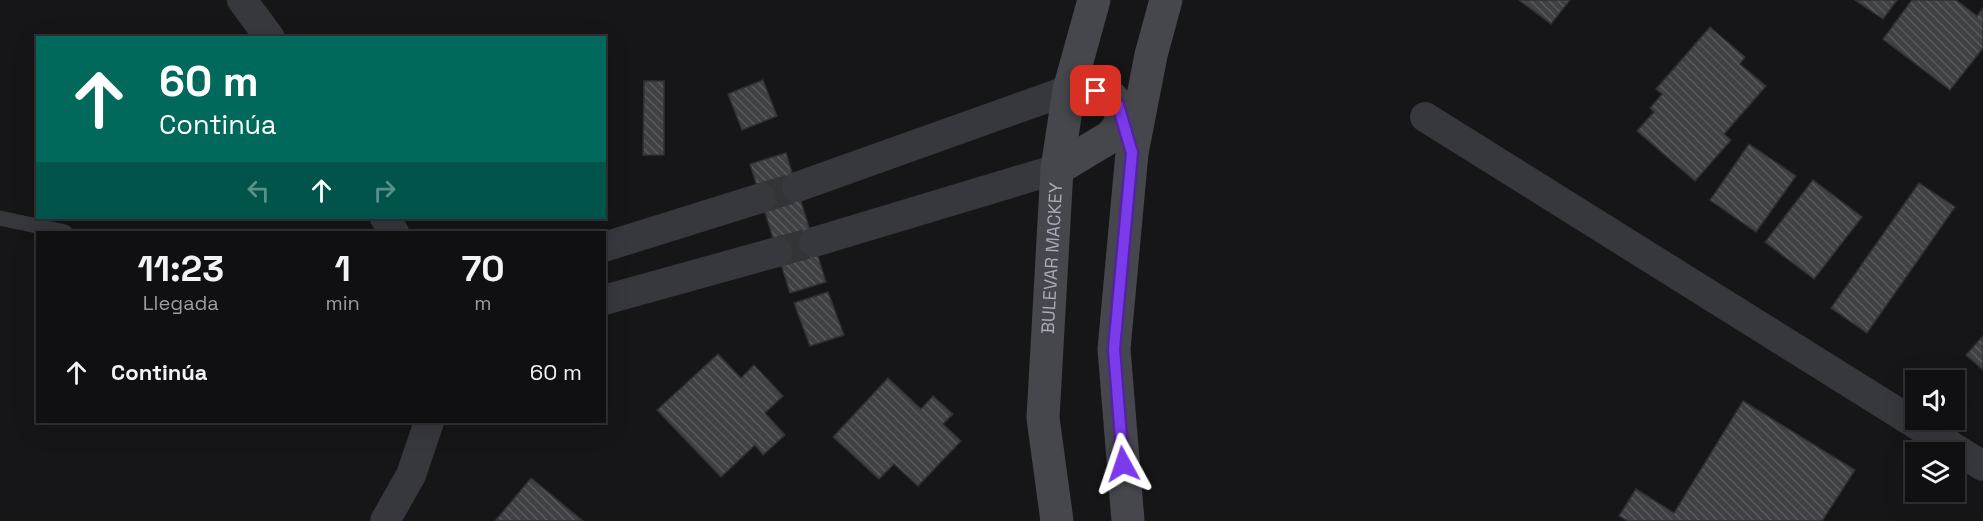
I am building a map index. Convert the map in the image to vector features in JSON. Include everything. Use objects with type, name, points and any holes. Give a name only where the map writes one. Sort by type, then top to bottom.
[{"type":"main road","name":"BULEVAR MACKEY","points":[[1057,521],[1043,418],[1058,169],[1069,90],[1094,0]]},
{"type":"main road","points":[[1128,521],[1114,349],[1132,153],[1133,109],[1166,0]]},
{"type":"main road","points":[[1069,90],[1096,91],[1110,96],[1118,105],[1133,109]]},
{"type":"main road","points":[[1058,169],[1110,137],[1133,109]]},
{"type":"street","points":[[242,0],[269,36]]},
{"type":"street","points":[[797,187],[1069,90]]},
{"type":"street","points":[[1425,117],[1983,466]]},
{"type":"street","points":[[814,242],[1058,169]]},
{"type":"street","points":[[606,246],[761,198]]},
{"type":"street","points":[[606,299],[777,252]]},
{"type":"street","points":[[385,521],[411,475],[429,423]]},
{"type":"lane","points":[[0,218],[60,231]]},
{"type":"building","points":[[1519,0],[1570,0],[1551,24]]},
{"type":"building","points":[[1855,0],[1897,0],[1883,19]]},
{"type":"building","points":[[1912,0],[1956,0],[1977,16],[1983,8],[1983,48],[1950,90],[1883,39]]},
{"type":"building","points":[[1710,27],[1745,57],[1740,64],[1766,86],[1724,134],[1731,140],[1695,181],[1637,131],[1654,112],[1650,108],[1662,94],[1656,89]]},
{"type":"building","points":[[763,80],[777,116],[742,130],[728,94]]},
{"type":"building","points":[[644,81],[664,81],[664,155],[643,155]]},
{"type":"building","points":[[1749,144],[1796,176],[1756,232],[1710,200]]},
{"type":"building","points":[[786,153],[826,282],[790,293],[750,164]]},
{"type":"building","points":[[1813,180],[1862,217],[1814,279],[1765,242]]},
{"type":"building","points":[[1919,183],[1955,207],[1867,333],[1831,308]]},
{"type":"building","points":[[828,292],[844,335],[810,346],[794,303]]},
{"type":"building","points":[[1983,336],[1983,370],[1966,355]]},
{"type":"building","points":[[718,354],[741,378],[754,365],[783,396],[765,413],[785,435],[763,455],[755,445],[721,477],[657,410]]},
{"type":"building","points":[[888,378],[921,409],[933,396],[953,414],[943,424],[961,441],[918,486],[894,464],[879,479],[833,437]]},
{"type":"building","points":[[1743,401],[1855,470],[1822,521],[1628,521],[1619,516],[1636,489],[1674,513]]},
{"type":"building","points":[[531,478],[583,521],[495,521]]},
{"type":"tunnel","points":[[761,198],[797,187]]},
{"type":"tunnel","points":[[777,252],[814,242]]},
{"type":"route","points":[[1096,91],[1110,96],[1118,105],[1132,153],[1114,349],[1123,464]]}]
